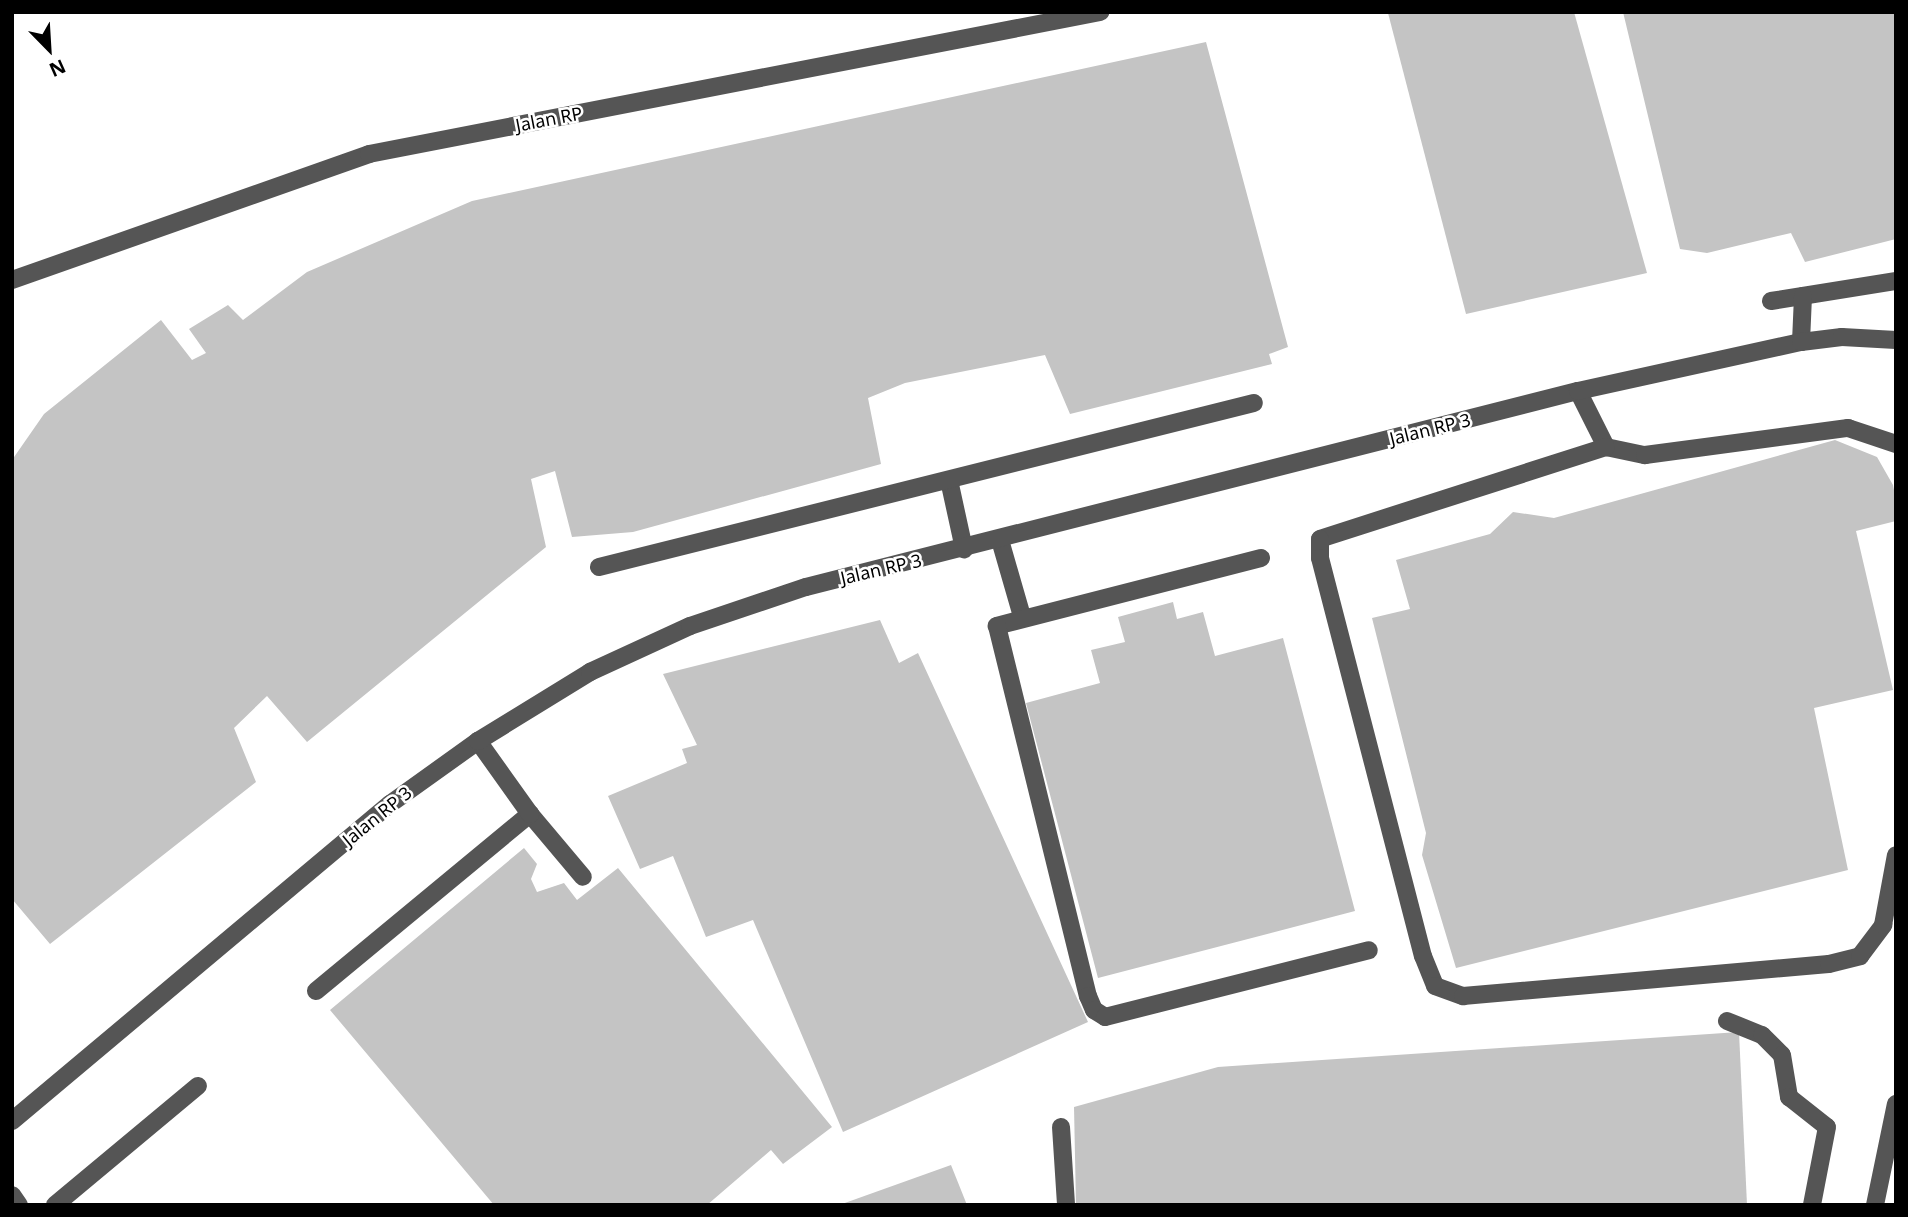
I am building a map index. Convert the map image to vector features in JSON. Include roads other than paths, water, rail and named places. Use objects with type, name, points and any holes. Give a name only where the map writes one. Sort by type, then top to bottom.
[{"type":"street","name":"Jalan RP","points":[[12,280],[369,154],[1100,12]]},
{"type":"street","points":[[1771,301],[1896,281]]},
{"type":"street","points":[[1801,342],[1803,296]]},
{"type":"street","name":"Jalan RP 3","points":[[12,1121],[390,804],[478,741],[590,672],[690,626],[806,587],[1000,540],[1578,391],[1801,342],[1896,340]]},
{"type":"street","points":[[1578,391],[1606,447]]},
{"type":"street","points":[[599,567],[1254,403]]},
{"type":"street","points":[[1896,444],[1848,428],[1645,455],[1606,447],[1320,539],[1320,558],[1423,956],[1435,986],[1463,996],[1840,961],[1860,956],[1883,925],[1896,855]]},
{"type":"street","points":[[948,480],[964,549]]},
{"type":"street","points":[[1000,540],[1022,616]]},
{"type":"street","points":[[1261,558],[1022,616],[997,626],[997,636],[1094,1010],[1105,1017],[1369,950]]},
{"type":"street","points":[[478,741],[530,814],[583,877]]},
{"type":"street","points":[[316,991],[530,814]]},
{"type":"street","points":[[1727,1021],[1762,1035],[1782,1055],[1789,1097],[1827,1127],[1812,1205]]},
{"type":"street","points":[[55,1205],[198,1086]]},
{"type":"street","points":[[1875,1205],[1896,1104]]},
{"type":"street","points":[[1062,1127],[1066,1205]]},
{"type":"street","points":[[12,1195],[19,1205]]}]
